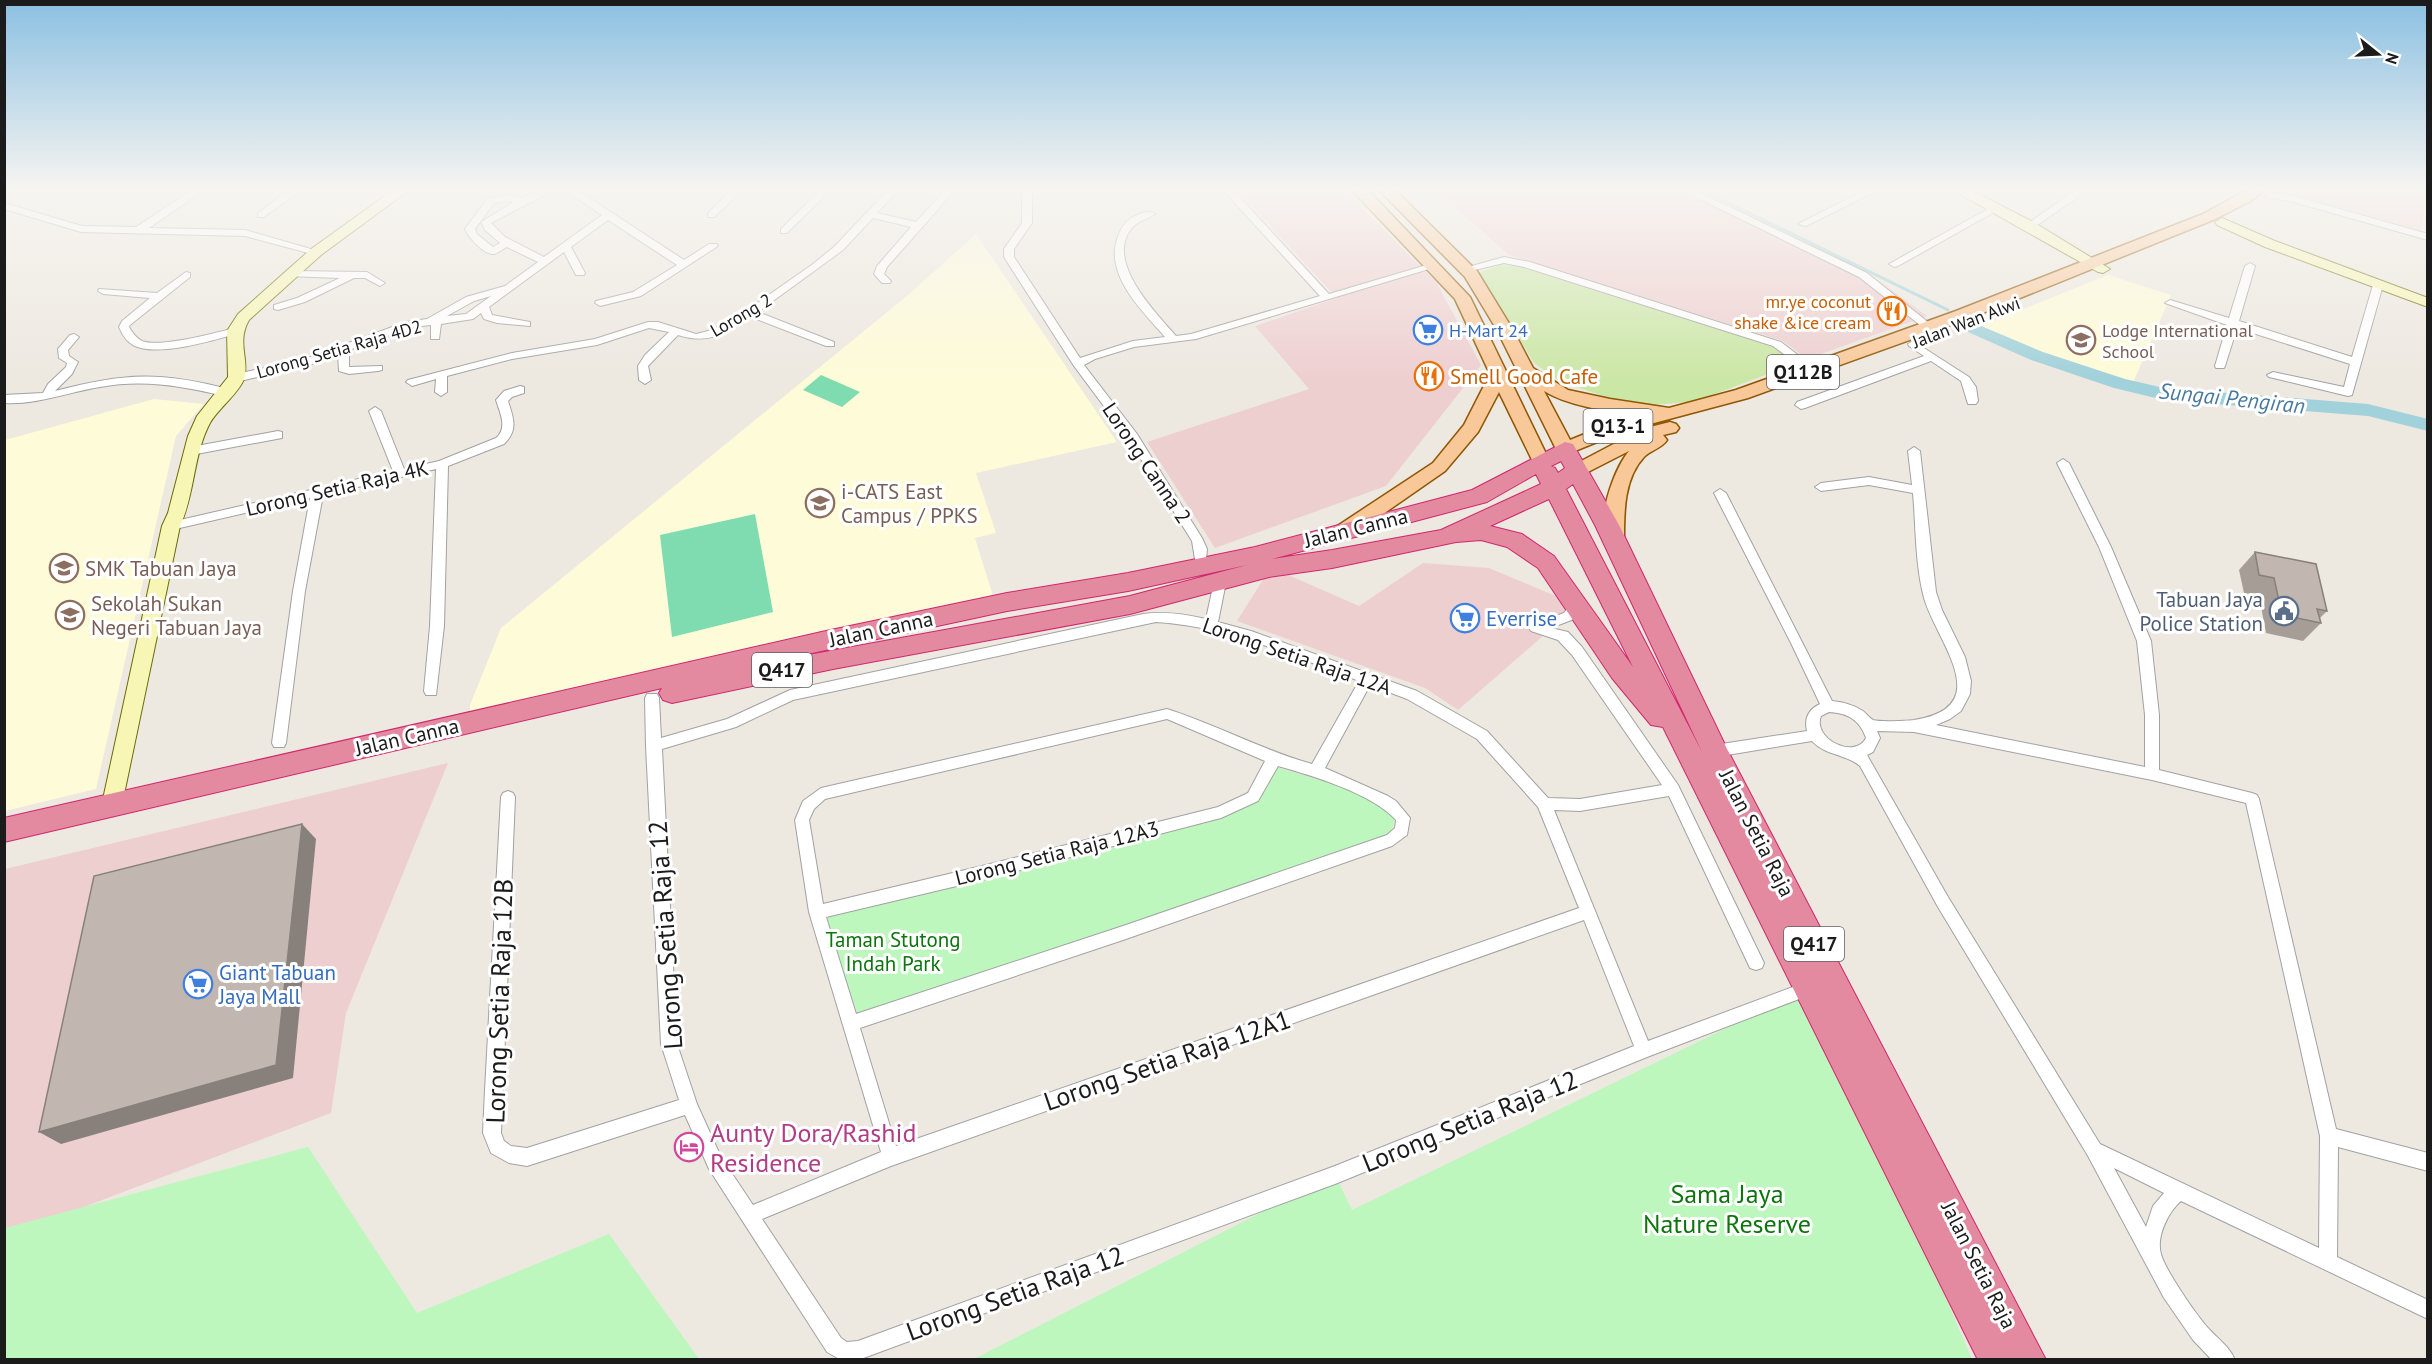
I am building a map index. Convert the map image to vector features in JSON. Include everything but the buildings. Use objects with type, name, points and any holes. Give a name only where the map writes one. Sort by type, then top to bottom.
[{"type":"highway","name":"Jalan Canna","points":[[4,845],[833,659],[1130,605],[1211,575],[1343,532],[1479,496],[1541,462]]},
{"type":"highway","name":"Q417","points":[[1541,462],[1565,469]]},
{"type":"highway","name":"Jalan Canna","points":[[4,830],[826,640],[1007,602],[1332,560],[1446,537],[1565,469]]},
{"type":"highway","name":"Jalan Setia Raja","points":[[1565,469],[1614,539],[1703,753],[2028,1359]]},
{"type":"highway","name":"Jalan Setia Raja","points":[[1565,469],[1703,753],[1809,988],[1998,1359]]},
{"type":"highway","points":[[1446,537],[1481,532],[1514,540],[1546,562],[1621,671],[1703,753]]},
{"type":"main road","points":[[1420,252],[1462,297],[1541,462]]},
{"type":"main road","points":[[1448,252],[1466,269],[1497,314],[1524,371],[1565,469],[1678,418]]},
{"type":"main road","name":"Jalan Wan Alwi","points":[[1678,418],[1913,344],[1961,320],[2129,252]]},
{"type":"main road","name":"Jalan Wan Alwi","points":[[2097,266],[2138,252]]},
{"type":"main road","name":"Jalan Wan Alwi","points":[[1678,418],[1929,327],[1961,320]]},
{"type":"main road","points":[[1524,371],[1562,394],[1678,418]]},
{"type":"main road","points":[[1343,532],[1439,467],[1472,428],[1498,375]]},
{"type":"main road","points":[[1614,539],[1614,506],[1618,490],[1630,465],[1638,452],[1678,418]]},
{"type":"street","points":[[186,275],[126,323],[124,327],[127,334],[137,343],[144,345],[177,342],[235,331],[243,317],[316,252]]},
{"type":"street","points":[[525,252],[544,261]]},
{"type":"street","name":"Lorong Setia Raja 4D2","points":[[235,331],[236,378],[305,363],[410,324],[469,317],[558,252]]},
{"type":"street","points":[[569,252],[580,273]]},
{"type":"street","points":[[663,252],[684,265]]},
{"type":"street","points":[[600,303],[633,295],[704,252]]},
{"type":"street","name":"Lorong 2","points":[[412,382],[512,356],[597,342],[648,325],[676,330],[696,337],[704,336],[727,327],[750,313],[834,252]]},
{"type":"street","points":[[886,281],[879,274],[882,266],[895,252]]},
{"type":"street","name":"Lorong Canna 2","points":[[1010,252],[1010,257],[1076,361],[1133,437],[1180,511],[1198,541],[1211,575]]},
{"type":"street","points":[[1118,252],[1122,272],[1144,304],[1174,340]]},
{"type":"street","points":[[1284,252],[1326,297]]},
{"type":"street","points":[[1814,252],[1863,275],[1929,327]]},
{"type":"street","points":[[1894,264],[1916,252]]},
{"type":"street","points":[[2073,252],[2097,266]]},
{"type":"street","points":[[2290,252],[2427,303]]},
{"type":"street","points":[[1466,269],[1504,260],[1526,264],[1777,344],[1811,369]]},
{"type":"street","points":[[1076,361],[1133,344],[1174,340],[1260,319],[1326,297],[1434,266]]},
{"type":"street","points":[[2220,366],[2250,266]]},
{"type":"street","points":[[290,274],[367,275],[380,283]]},
{"type":"street","points":[[278,307],[301,300],[351,276]]},
{"type":"street","points":[[2273,375],[2347,392],[2378,285]]},
{"type":"street","points":[[435,337],[434,318],[470,299],[508,289]]},
{"type":"street","points":[[103,291],[159,296]]},
{"type":"street","points":[[2170,303],[2355,362]]},
{"type":"street","points":[[484,308],[488,316],[497,320],[525,324]]},
{"type":"street","points":[[750,313],[830,344]]},
{"type":"street","points":[[645,380],[643,366],[676,330]]},
{"type":"street","points":[[47,396],[54,384],[72,367],[73,362],[64,358],[63,349],[74,338]]},
{"type":"street","points":[[1913,344],[1965,380],[1970,387],[1972,401]]},
{"type":"street","points":[[344,348],[343,369],[349,371],[378,368]]},
{"type":"street","points":[[1801,405],[1932,357]]},
{"type":"street","points":[[441,392],[442,373]]},
{"type":"street","points":[[6,400],[47,396],[97,384],[155,378],[224,392]]},
{"type":"street","points":[[112,804],[171,526],[177,513],[191,452],[203,420],[236,378]]},
{"type":"street","name":"Lorong Setia Raja 4K","points":[[171,526],[442,464],[500,441],[508,435],[510,430],[502,400],[508,394],[520,390]]},
{"type":"street","points":[[375,411],[400,473]]},
{"type":"street","points":[[191,452],[278,435]]},
{"type":"street","points":[[1914,452],[1926,570],[1932,600],[1949,635],[1964,676],[1963,694],[1956,709],[1937,719],[1914,726]]},
{"type":"street","points":[[2063,463],[2105,547],[2144,641],[2152,715],[2152,774]]},
{"type":"street","points":[[431,691],[437,626],[442,464]]},
{"type":"street","points":[[1821,487],[1869,482],[1918,490]]},
{"type":"street","points":[[279,743],[299,591],[317,493]]},
{"type":"street","points":[[1719,493],[1828,706]]},
{"type":"street","points":[[1211,575],[1211,625]]},
{"type":"street","points":[[1576,606],[1569,616],[1536,628],[1563,636],[1577,651],[1673,789],[1756,963]]},
{"type":"street","name":"Lorong Setia Raja 12A","points":[[653,746],[731,723],[790,695],[1156,617],[1179,618],[1246,634],[1412,695],[1482,735],[1544,804],[1644,1050]]},
{"type":"street","points":[[1316,771],[1366,680]]},
{"type":"street","name":"Lorong Setia Raja 12","points":[[652,698],[669,1044],[689,1105],[715,1163],[834,1345],[846,1352],[858,1350],[1335,1175],[1644,1050],[1809,988]]},
{"type":"street","points":[[1828,706],[1844,707],[1859,714],[1870,725],[1873,738],[1868,748],[1856,754],[1840,753],[1825,746],[1814,735],[1811,726],[1812,718],[1815,712],[1828,706]]},
{"type":"street","points":[[852,1023],[1392,840],[1398,836],[1404,825],[1403,818],[1391,805],[1316,771],[1274,759],[1167,714],[821,794],[808,806],[802,820],[817,912],[891,1157]]},
{"type":"street","points":[[1870,725],[1914,726],[2152,774],[2252,799],[2329,1136],[2328,1261]]},
{"type":"street","points":[[1703,753],[1814,735]]},
{"type":"street","points":[[1856,754],[1864,762],[1943,902],[2094,1150],[2151,1257],[2200,1333],[2226,1359]]},
{"type":"street","name":"Lorong Setia Raja 12A3","points":[[817,912],[1221,812],[1253,797],[1274,759]]},
{"type":"street","points":[[1544,804],[1580,805],[1673,789]]},
{"type":"street","name":"Lorong Setia Raja 12B","points":[[508,797],[493,1090],[492,1133],[497,1147],[510,1154],[527,1156],[689,1105]]},
{"type":"street","name":"Lorong Setia Raja 12A1","points":[[749,1216],[891,1157],[1588,912]]},
{"type":"street","points":[[2329,1136],[2427,1162]]},
{"type":"street","points":[[2094,1150],[2427,1310]]},
{"type":"street","points":[[2151,1257],[2156,1215],[2168,1200],[2180,1191]]},
{"type":"shaded area","name":"i-CATS East Campus / PPKS","points":[[956,252],[988,252],[1117,442],[976,473],[996,533],[975,538],[994,599],[470,717],[470,705],[501,628],[908,295]]},
{"type":"shaded area","points":[[1294,252],[1406,252],[1436,282],[1481,365],[1386,486],[1215,548],[1147,442],[1309,389],[1255,326],[1337,298]]},
{"type":"shaded area","points":[[1505,252],[1825,252],[1864,270],[1927,316],[1807,359],[1783,341],[1509,255]]},
{"type":"shaded area","name":"Lodge International School","points":[[2108,275],[2171,295],[2133,383],[2041,354],[1981,326]]},
{"type":"shaded area","name":"Sekolah Sukan Negeri Tabuan Jaya","points":[[154,399],[204,404],[176,436],[96,789],[5,811],[5,440]]},
{"type":"shaded area","points":[[1423,563],[1489,568],[1558,597],[1575,608],[1458,710],[1425,688],[1237,621],[1264,578],[1286,574],[1359,606]]},
{"type":"shaded area","points":[[448,763],[346,1013],[331,1113],[5,1237],[5,869]]},
{"type":"green space","points":[[1499,265],[1521,266],[1771,346],[1783,351],[1797,363],[1696,401],[1655,405],[1614,400],[1558,380],[1534,363],[1479,273]]},
{"type":"green space","points":[[821,375],[860,392],[842,407],[803,390]]},
{"type":"green space","points":[[755,514],[773,612],[672,637],[660,535]]},
{"type":"green space","name":"Taman Stutong Indah Park","points":[[1276,767],[1338,786],[1367,798],[1394,815],[1394,825],[1388,835],[972,979],[857,1013],[825,918],[1195,820],[1253,798]]},
{"type":"green space","name":"Sama Jaya Nature Reserve","points":[[1809,988],[1836,1043],[1972,1359],[972,1360],[1335,1175],[1352,1210]]},
{"type":"green space","points":[[308,1147],[417,1313],[609,1234],[699,1359],[5,1359],[5,1228]]},
{"type":"waterway","points":[[1828,252],[1948,310]]},
{"type":"waterway","name":"Sungai Pengiran","points":[[1974,328],[2037,356],[2121,384],[2164,394],[2368,410],[2428,425]]},
{"type":"place","name":"mr.ye coconut shake &ice cream","points":[[1892,311]]},
{"type":"place","name":"H-Mart 24","points":[[1428,330]]},
{"type":"place","name":"Lodge International School","points":[[2081,340]]},
{"type":"place","name":"Smell Good Cafe","points":[[1429,376]]},
{"type":"place","name":"i-CATS East Campus / PPKS","points":[[820,503]]},
{"type":"place","name":"SMK Tabuan Jaya","points":[[64,568]]},
{"type":"place","name":"Tabuan Jaya Police Station","points":[[2284,611]]},
{"type":"place","name":"Sekolah Sukan Negeri Tabuan Jaya","points":[[70,615]]},
{"type":"place","name":"Everrise","points":[[1465,618]]},
{"type":"place","name":"Giant Tabuan Jaya Mall","points":[[198,984]]},
{"type":"place","name":"Aunty Dora/Rashid Residence","points":[[689,1147]]}]
